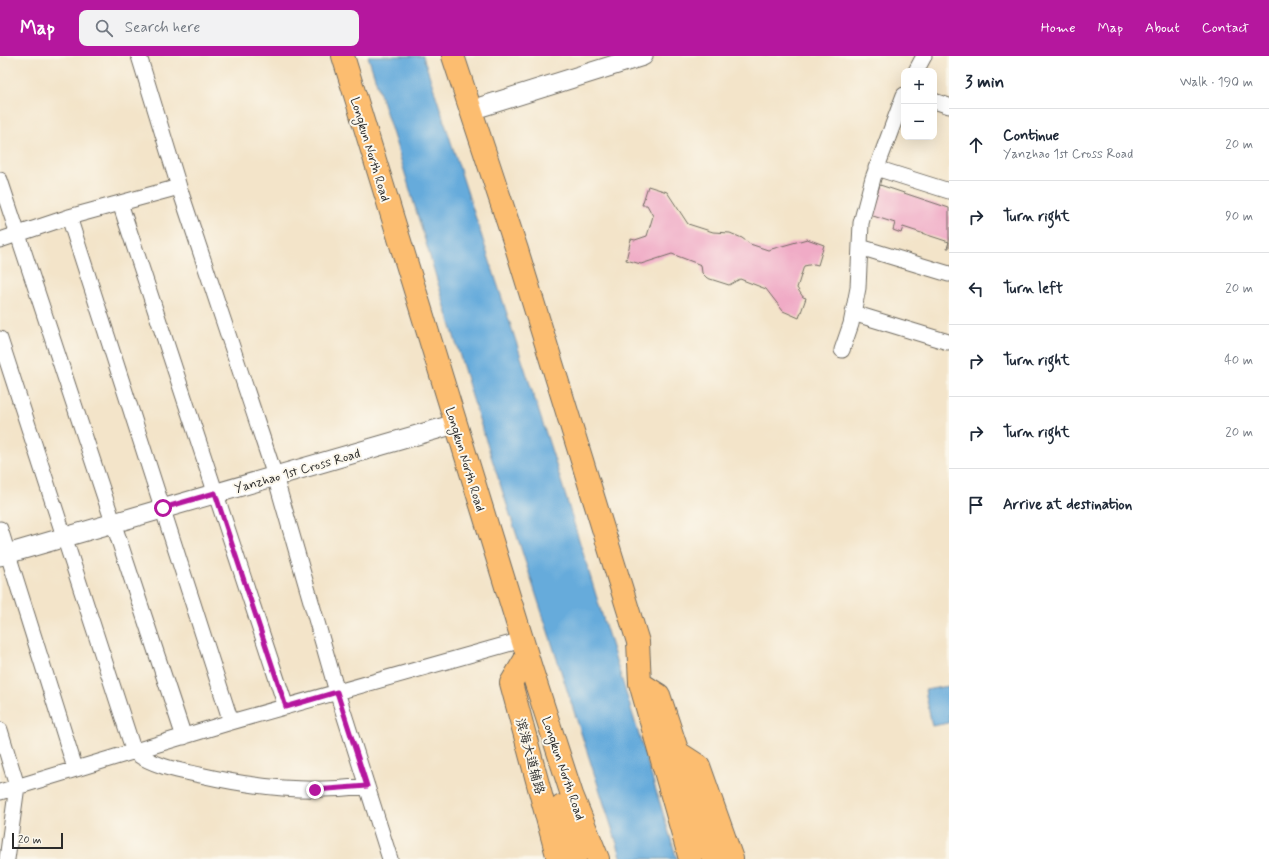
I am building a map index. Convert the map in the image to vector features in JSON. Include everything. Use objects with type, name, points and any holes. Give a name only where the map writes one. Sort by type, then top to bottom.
[{"type":"highway","name":"Longkun North Road","points":[[343,56],[455,424],[567,782],[598,859]]},
{"type":"highway","points":[[453,56],[517,250],[638,642],[640,683],[690,859]]},
{"type":"highway","name":"滨海大道辅路","points":[[525,648],[511,682],[558,859]]},
{"type":"highway","points":[[640,683],[659,695],[713,859]]},
{"type":"highway","points":[[679,753],[699,766],[732,859]]},
{"type":"highway","points":[[567,782],[561,812],[575,859]]},
{"type":"street","points":[[138,56],[179,187],[275,476],[337,692],[390,859]]},
{"type":"street","points":[[471,110],[643,56]]},
{"type":"street","points":[[918,68],[924,56]]},
{"type":"street","points":[[937,102],[949,106]]},
{"type":"street","points":[[842,350],[853,313],[858,288],[861,223],[876,168],[901,103]]},
{"type":"street","points":[[876,168],[949,191]]},
{"type":"street","points":[[0,180],[112,523],[184,737]]},
{"type":"street","points":[[0,240],[69,217],[179,187]]},
{"type":"street","points":[[120,203],[286,707]]},
{"type":"street","points":[[69,217],[231,722]]},
{"type":"street","points":[[860,247],[949,274]]},
{"type":"street","points":[[853,313],[948,342]]},
{"type":"street","points":[[0,339],[134,752],[147,761],[166,767],[255,786],[315,790],[367,786]]},
{"type":"street","name":"Yanzhao 1st Cross Road","points":[[4,555],[455,424]]},
{"type":"street","points":[[0,529],[4,555],[75,768]]},
{"type":"street","points":[[0,792],[75,768],[337,692],[525,648]]},
{"type":"street","points":[[0,730],[17,786],[6,859]]},
{"type":"water","points":[[368,56],[423,56],[553,455],[677,859],[622,859],[478,416]]},
{"type":"water","points":[[949,686],[949,723],[932,726],[925,690]]},
{"type":"building","points":[[880,185],[949,208],[949,242],[903,227],[901,233],[893,230],[895,223],[870,215]]},
{"type":"building","points":[[648,186],[667,192],[688,224],[713,232],[730,233],[742,238],[750,244],[768,250],[807,239],[824,245],[818,265],[814,264],[804,266],[797,288],[803,297],[806,298],[799,318],[783,311],[766,289],[740,279],[729,285],[707,278],[702,273],[701,265],[672,254],[641,264],[626,260],[631,239],[635,240],[647,236],[653,216],[647,205],[642,205]]},
{"type":"route","points":[[163,508],[215,493],[286,707],[337,692],[367,786],[344,789],[315,790]]}]
